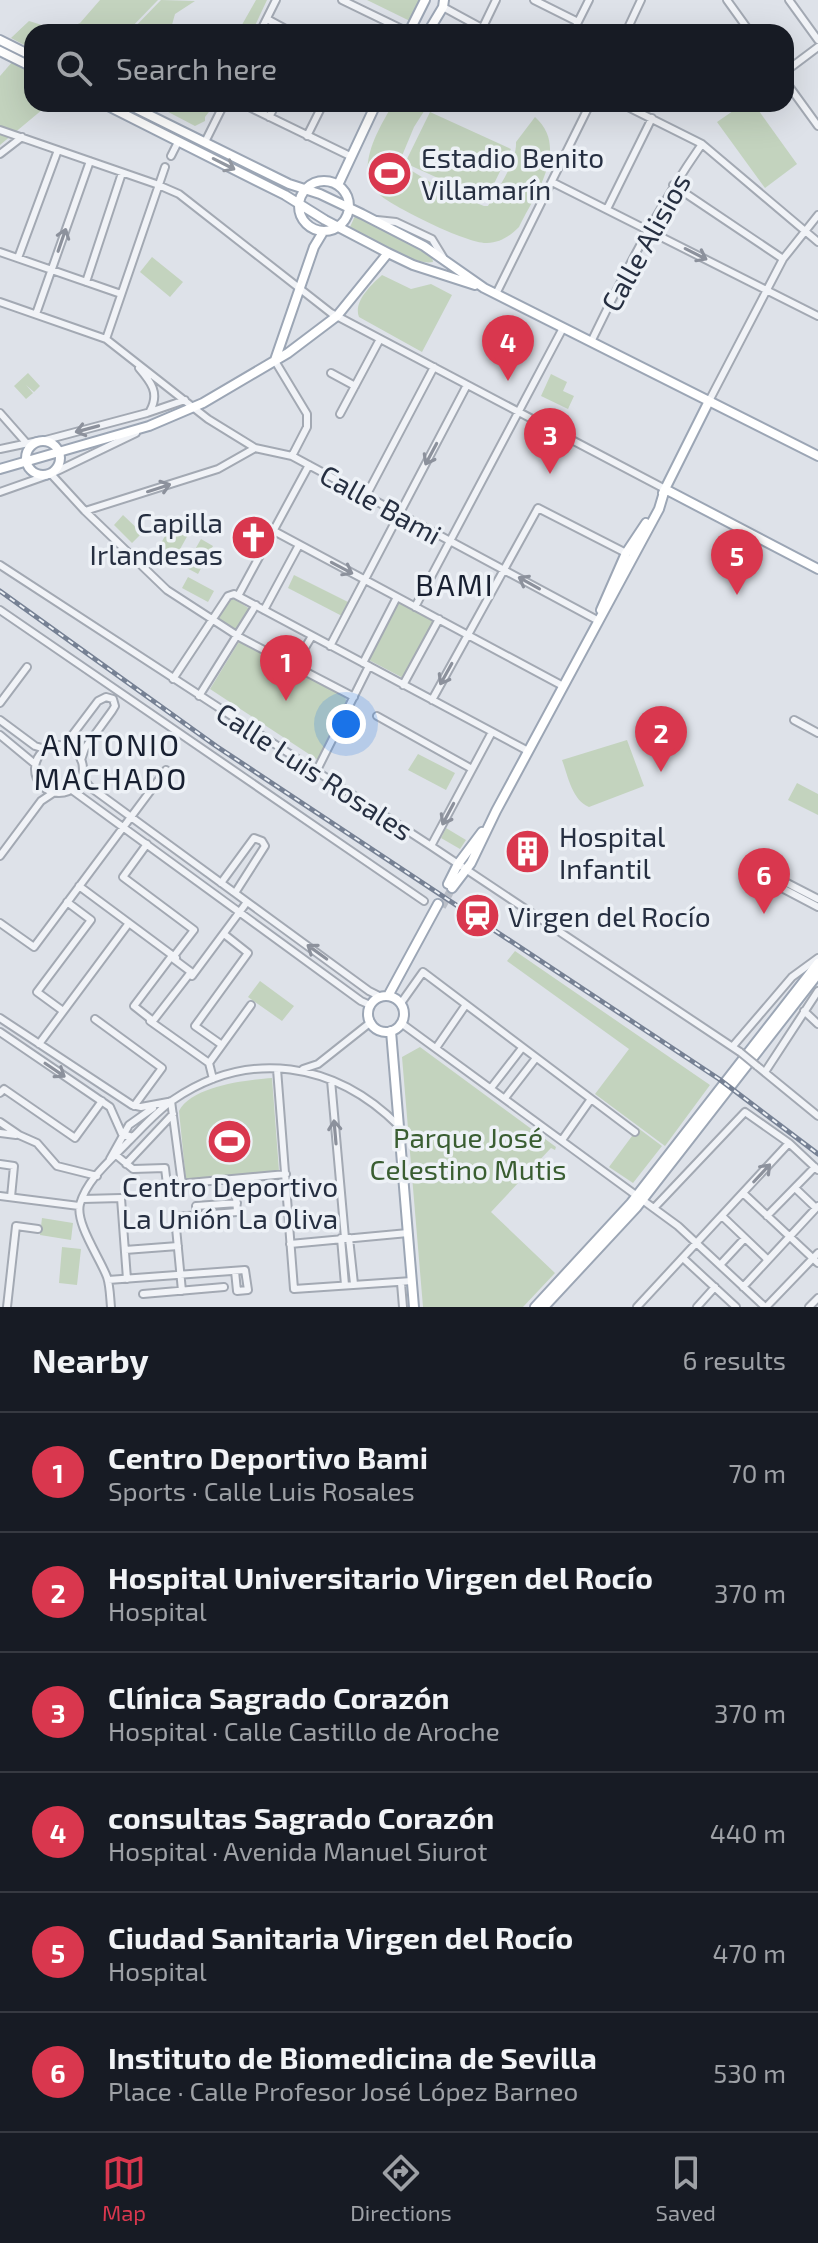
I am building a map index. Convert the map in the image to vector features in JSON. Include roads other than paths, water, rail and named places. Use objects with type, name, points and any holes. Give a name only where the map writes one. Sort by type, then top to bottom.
[{"type":"main road","points":[[413,24],[425,0],[431,8],[443,4]]},
{"type":"main road","points":[[432,24],[443,4]]},
{"type":"main road","points":[[0,40],[24,52]]},
{"type":"main road","points":[[0,51],[24,63]]},
{"type":"main road","points":[[120,112],[298,203],[388,253],[413,265],[484,288]]},
{"type":"main road","points":[[143,112],[374,220],[424,246],[484,288],[818,456]]},
{"type":"main road","points":[[337,181],[372,112]]},
{"type":"main road","points":[[314,247],[298,203],[305,189],[317,182],[337,181]]},
{"type":"main road","points":[[308,226],[323,232],[344,222],[350,208],[347,194],[337,181]]},
{"type":"main road","points":[[275,361],[314,247],[323,232]]},
{"type":"main road","points":[[0,469],[149,426],[195,408],[275,361],[337,316],[388,253]]},
{"type":"main road","points":[[599,618],[605,597],[626,553],[665,489],[709,401]]},
{"type":"main road","points":[[34,443],[52,443],[60,451],[60,465],[51,474],[44,476],[34,473],[26,461],[34,443]]},
{"type":"main road","points":[[665,489],[818,569]]},
{"type":"main road","points":[[450,886],[496,811],[659,509],[665,489]]},
{"type":"main road","points":[[391,998],[404,1013],[401,1023],[391,1031],[377,1029],[371,1022],[370,1005],[391,998],[440,905]]},
{"type":"main road","points":[[761,1042],[818,961]]},
{"type":"main road","points":[[542,1306],[640,1198],[818,974]]},
{"type":"main road","points":[[391,1031],[414,1307]]},
{"type":"street","points":[[264,24],[276,0]]},
{"type":"street","points":[[342,0],[392,24]]},
{"type":"street","points":[[488,24],[496,0]]},
{"type":"street","points":[[534,0],[578,22],[589,0]]},
{"type":"street","points":[[630,24],[641,0]]},
{"type":"street","points":[[727,0],[744,24]]},
{"type":"street","points":[[789,0],[818,40]]},
{"type":"street","points":[[443,4],[476,24]]},
{"type":"street","points":[[267,19],[276,24]]},
{"type":"street","points":[[794,65],[818,47]]},
{"type":"street","points":[[794,93],[818,126]]},
{"type":"street","points":[[205,142],[220,112]]},
{"type":"street","points":[[259,112],[350,156]]},
{"type":"street","points":[[269,117],[272,112]]},
{"type":"street","points":[[307,136],[319,112]]},
{"type":"street","points":[[496,294],[586,112]]},
{"type":"street","points":[[639,112],[702,144],[818,242]]},
{"type":"street","points":[[607,209],[652,118]]},
{"type":"street","points":[[0,130],[179,194],[299,290],[337,316],[665,489]]},
{"type":"street","points":[[0,154],[22,137]]},
{"type":"street","points":[[171,156],[178,142]]},
{"type":"street","name":"Calle Alisios","points":[[591,342],[673,185],[702,144]]},
{"type":"street","points":[[18,258],[58,150]]},
{"type":"street","points":[[36,314],[90,161]]},
{"type":"street","points":[[106,339],[165,167]]},
{"type":"street","points":[[86,282],[122,173]]},
{"type":"street","points":[[552,182],[818,316]]},
{"type":"street","points":[[673,185],[783,259]]},
{"type":"street","points":[[709,401],[765,289],[783,259],[818,215]]},
{"type":"street","points":[[0,252],[121,294]]},
{"type":"street","points":[[0,302],[106,339],[195,408],[255,448],[218,469],[85,511]]},
{"type":"street","points":[[415,607],[563,328]]},
{"type":"street","points":[[340,414],[380,339]]},
{"type":"street","points":[[129,356],[149,379],[154,390],[155,400],[147,413]]},
{"type":"street","points":[[275,361],[307,414],[307,427],[292,456]]},
{"type":"street","points":[[366,496],[434,367]]},
{"type":"street","points":[[331,373],[355,386]]},
{"type":"street","points":[[330,646],[467,385]]},
{"type":"street","points":[[0,449],[34,443],[185,400]]},
{"type":"street","points":[[0,413],[34,443]]},
{"type":"street","points":[[0,492],[51,474],[149,426]]},
{"type":"street","name":"Calle Bami","points":[[255,448],[292,456],[449,542],[599,618]]},
{"type":"street","points":[[238,596],[309,465]]},
{"type":"street","points":[[51,474],[167,590],[237,635],[354,697]]},
{"type":"street","points":[[432,700],[538,508],[626,553]]},
{"type":"street","points":[[274,531],[563,686]]},
{"type":"street","points":[[264,610],[299,545]]},
{"type":"street","name":"Calle Luis Rosales","points":[[0,565],[733,1046],[818,1116]]},
{"type":"street","points":[[173,679],[228,596],[238,596],[528,751]]},
{"type":"street","points":[[316,772],[354,697],[397,597]]},
{"type":"street","points":[[199,696],[256,605]]},
{"type":"street","points":[[0,610],[424,901]]},
{"type":"street","points":[[403,685],[439,619]]},
{"type":"street","points":[[294,666],[312,636]]},
{"type":"street","points":[[0,703],[27,667]]},
{"type":"street","points":[[64,746],[98,701],[106,697],[113,699],[115,706],[85,748],[81,760],[82,777],[90,787],[369,991],[391,998],[423,972],[635,1132]]},
{"type":"street","points":[[377,716],[472,769]]},
{"type":"street","points":[[0,720],[35,746],[45,749]]},
{"type":"street","points":[[794,720],[818,733]]},
{"type":"street","points":[[431,846],[492,732]]},
{"type":"street","points":[[0,735],[35,764]]},
{"type":"street","points":[[41,801],[35,764],[45,749],[54,745],[64,746],[74,750],[81,760]]},
{"type":"street","points":[[0,923],[34,947],[166,770]]},
{"type":"street","points":[[0,856],[41,801],[53,793],[72,790],[82,777]]},
{"type":"street","points":[[40,785],[53,793]]},
{"type":"street","points":[[72,790],[370,1005]]},
{"type":"street","points":[[221,883],[254,838],[262,841],[265,846],[261,854],[235,893]]},
{"type":"street","points":[[147,844],[123,877],[194,930],[130,1007],[209,1063],[213,1079]]},
{"type":"street","points":[[818,899],[768,877],[818,907]]},
{"type":"street","points":[[79,886],[193,972]]},
{"type":"street","points":[[63,1011],[37,992],[91,920],[67,902]]},
{"type":"street","points":[[193,972],[171,957],[134,1006],[153,1021],[193,972],[224,934],[247,902]]},
{"type":"street","points":[[33,1055],[129,923]]},
{"type":"street","points":[[222,1045],[195,1026],[248,953],[224,934]]},
{"type":"street","points":[[733,1046],[792,977],[818,961]]},
{"type":"street","points":[[155,1025],[193,972]]},
{"type":"street","points":[[765,1072],[818,991]]},
{"type":"street","points":[[209,1063],[251,1005]]},
{"type":"street","points":[[436,1048],[465,1006]]},
{"type":"street","points":[[804,1011],[818,1024]]},
{"type":"street","points":[[0,1018],[117,1097],[133,1105],[156,1106]]},
{"type":"street","points":[[95,1019],[162,1068],[133,1105]]},
{"type":"street","points":[[108,1164],[122,1134],[141,1115],[156,1106],[213,1079],[235,1073],[303,1069],[318,1064],[371,1022]]},
{"type":"street","points":[[401,1023],[654,1208],[762,1305],[787,1287],[816,1258],[743,1193]]},
{"type":"street","points":[[0,1046],[3,1035],[102,1101],[110,1107],[122,1134]]},
{"type":"street","points":[[25,1049],[29,1037]]},
{"type":"street","points":[[491,1088],[522,1048]]},
{"type":"street","points":[[505,1098],[536,1058]]},
{"type":"street","points":[[277,1069],[294,1289],[412,1281]]},
{"type":"street","points":[[303,1069],[366,1097],[399,1126]]},
{"type":"street","points":[[331,1080],[345,1238],[345,1285]]},
{"type":"street","points":[[2,1091],[75,1138],[102,1101]]},
{"type":"street","points":[[562,1140],[591,1099]]},
{"type":"street","points":[[171,1101],[182,1184]]},
{"type":"street","points":[[111,1307],[108,1280],[83,1225],[81,1203],[97,1176],[171,1101]]},
{"type":"street","points":[[133,1105],[145,1124]]},
{"type":"street","points":[[654,1208],[745,1112],[789,1143],[816,1168],[767,1216]]},
{"type":"street","points":[[126,1164],[173,1114]]},
{"type":"street","points":[[0,1122],[37,1143],[57,1166],[97,1176]]},
{"type":"street","points":[[0,1133],[19,1135]]},
{"type":"street","points":[[122,1134],[133,1137]]},
{"type":"street","points":[[637,1307],[789,1143]]},
{"type":"street","points":[[116,1155],[133,1169],[165,1168],[167,1185],[286,1174]]},
{"type":"street","points":[[0,1164],[14,1166],[11,1197]]},
{"type":"street","points":[[182,1291],[175,1217],[237,1212],[235,1179]]},
{"type":"street","points":[[743,1287],[817,1207],[795,1188]]},
{"type":"street","points":[[0,1196],[81,1203],[121,1198],[127,1279]]},
{"type":"street","points":[[722,1216],[768,1260]]},
{"type":"street","points":[[7,1307],[16,1226],[38,1229]]},
{"type":"street","points":[[290,1244],[408,1233]]},
{"type":"street","points":[[345,1238],[354,1284]]},
{"type":"street","points":[[720,1265],[745,1238]]},
{"type":"street","points":[[125,1250],[178,1246]]},
{"type":"street","points":[[683,1258],[736,1307]]},
{"type":"street","points":[[108,1280],[235,1271]]},
{"type":"street","points":[[401,1283],[403,1307]]},
{"type":"street","points":[[143,1294],[224,1287]]},
{"type":"street","points":[[697,1307],[715,1287]]},
{"type":"street","points":[[809,1307],[818,1298]]},
{"type":"tunnel","points":[[442,907],[452,888]]},
{"type":"railway","points":[[0,591],[216,746],[719,1079],[818,1154]]},
{"type":"place","name":"Estadio Benito Villamarín","points":[[390,173]]},
{"type":"place","name":"consultas Sagrado Corazón","points":[[508,381]]},
{"type":"place","name":"Clínica Sagrado Corazón","points":[[550,474]]},
{"type":"place","name":"Capilla Irlandesas","points":[[254,538]]},
{"type":"place","name":"Ciudad Sanitaria Virgen del Rocío","points":[[737,595]]},
{"type":"place","name":"Centro Deportivo Bami","points":[[286,701]]},
{"type":"place","name":"Hospital Universitario Virgen del Rocío","points":[[661,772]]},
{"type":"place","name":"Hospital Infantil","points":[[528,852]]},
{"type":"place","name":"Instituto de Biomedicina de Sevilla","points":[[764,914]]},
{"type":"place","name":"Virgen del Rocío","points":[[477,916]]},
{"type":"place","name":"Centro Deportivo La Unión La Oliva","points":[[230,1141]]},
{"type":"district","name":"BAMI","points":[[455,584]]},
{"type":"district","name":"ANTONIO MACHADO","points":[[111,761]]},
{"type":"park label","name":"Parque José Celestino Mutis","points":[[468,1153]]}]
